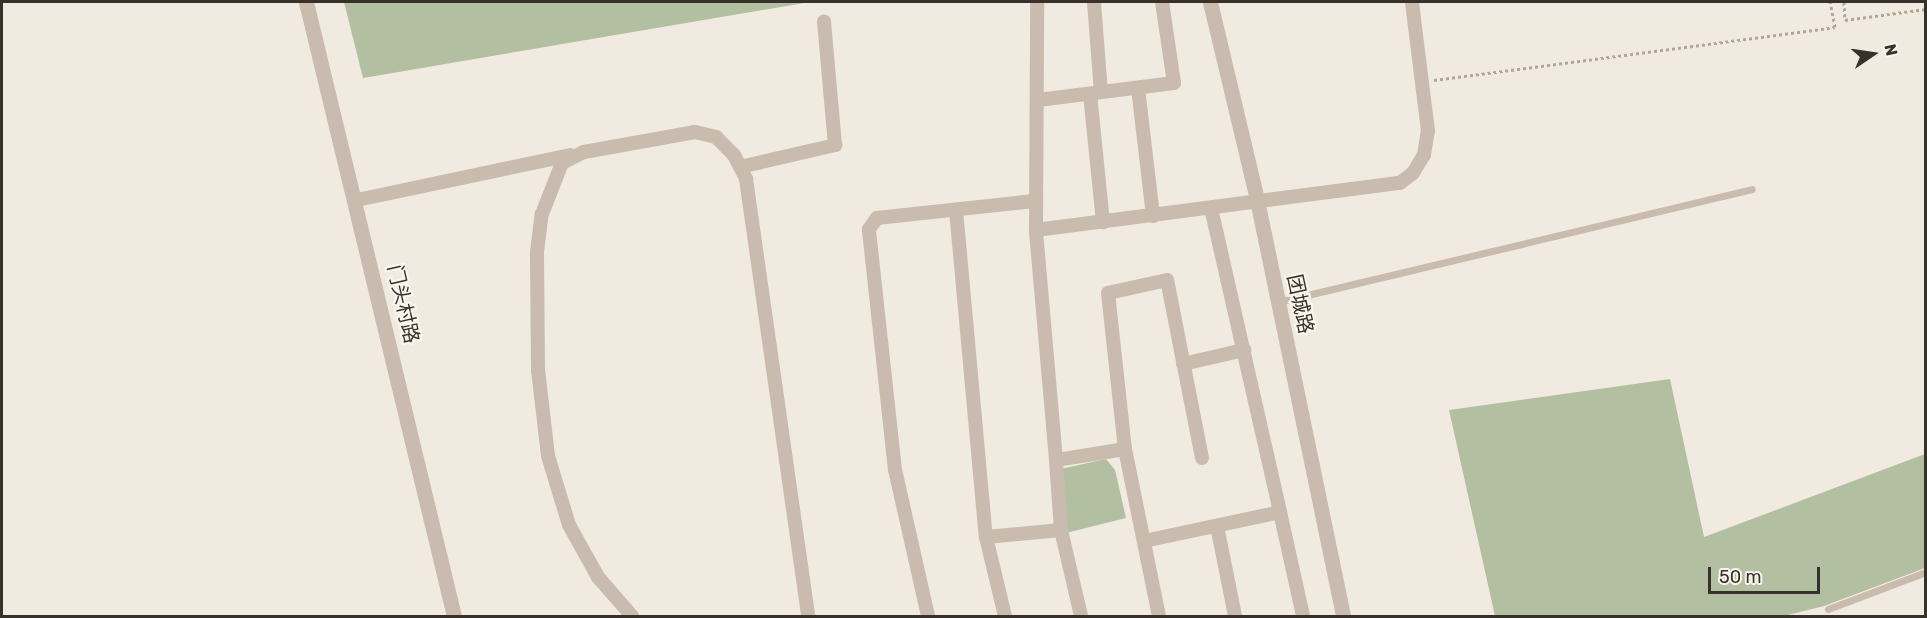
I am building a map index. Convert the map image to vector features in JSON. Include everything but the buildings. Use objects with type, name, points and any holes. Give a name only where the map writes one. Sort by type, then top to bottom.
[{"type":"street","name":"门头村路","points":[[306,2],[357,200],[454,616]]},
{"type":"street","points":[[1037,2],[1036,230],[1061,530],[1081,616]]},
{"type":"street","points":[[1094,2],[1095,93],[1103,222]]},
{"type":"street","points":[[1038,100],[1174,83],[1162,2]]},
{"type":"street","name":"团城路","points":[[1210,2],[1257,200],[1343,616]]},
{"type":"street","points":[[1036,230],[1400,183],[1413,173],[1424,155],[1428,131],[1412,2]]},
{"type":"street","points":[[740,167],[835,145],[824,21]]},
{"type":"street","points":[[1138,88],[1153,216]]},
{"type":"street","points":[[357,200],[584,152],[695,132],[716,137],[740,167],[746,179],[808,616]]},
{"type":"street","points":[[584,152],[562,163],[542,214],[535,301],[538,370],[548,456],[569,525],[598,577],[632,616]]},
{"type":"street","points":[[928,616],[895,470],[869,230],[877,218],[1035,201]]},
{"type":"street","points":[[1212,208],[1303,616]]},
{"type":"street","points":[[956,210],[986,537],[1005,616]]},
{"type":"street","points":[[1159,616],[1125,449],[1108,293],[1167,280],[1202,458]]},
{"type":"street","points":[[1183,364],[1244,351]]},
{"type":"street","points":[[1056,460],[1125,449]]},
{"type":"street","points":[[1144,541],[1280,512]]},
{"type":"street","points":[[1217,526],[1235,616]]},
{"type":"street","points":[[986,537],[1061,530]]},
{"type":"lane","points":[[1278,302],[1752,189]]},
{"type":"lane","points":[[1828,609],[1926,572]]},
{"type":"path","points":[[1422,81],[1835,27],[1830,2]]},
{"type":"path","points":[[1844,2],[1845,20],[1926,9]]},
{"type":"green space","points":[[344,2],[810,2],[363,78]]},
{"type":"green space","points":[[1670,379],[1704,537],[1925,454],[1925,568],[1824,606],[1784,616],[1495,616],[1449,410]]},
{"type":"green space","points":[[1106,459],[1115,470],[1126,518],[1066,533],[1056,470]]}]
